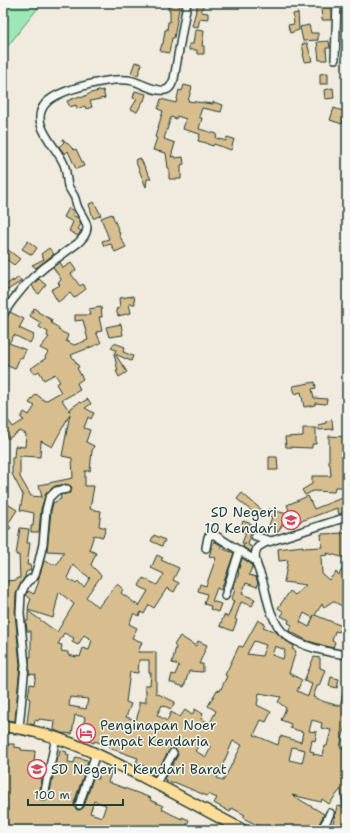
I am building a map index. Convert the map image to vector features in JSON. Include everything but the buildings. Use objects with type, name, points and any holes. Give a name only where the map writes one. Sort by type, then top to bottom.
[{"type":"highway","points":[[3,726],[19,728],[56,737],[96,753],[156,783],[227,826],[243,830]]},
{"type":"street","points":[[3,314],[19,292],[32,278],[83,238],[86,232],[86,223],[77,207],[68,185],[64,164],[43,132],[40,122],[40,114],[43,107],[47,102],[58,95],[111,80],[132,81],[160,90],[168,89],[172,85],[174,79],[187,3]]},
{"type":"street","points":[[335,59],[337,3]]},
{"type":"street","points":[[19,728],[25,665],[20,614],[21,594],[25,585],[34,577],[38,565],[43,544],[46,510],[49,498],[56,491],[67,488]]},
{"type":"street","points":[[347,517],[271,542],[258,547],[256,550],[256,561],[263,581],[270,612],[285,635],[301,643],[347,655]]},
{"type":"street","points":[[206,548],[208,537],[213,534],[239,552],[256,561]]},
{"type":"street","points":[[255,536],[271,542]]},
{"type":"street","points":[[225,596],[239,552]]},
{"type":"street","points":[[44,796],[56,737]]},
{"type":"street","points":[[78,805],[96,753]]},
{"type":"street","points":[[156,783],[173,753]]},
{"type":"street","points":[[322,830],[330,813]]},
{"type":"green space","points":[[3,3],[42,3],[3,52]]},
{"type":"place","name":"SD Negeri 10 Kendari","points":[[291,520]]},
{"type":"place","name":"Penginapan Noer Empat Kendaria","points":[[86,733]]},
{"type":"place","name":"SD Negeri 1 Kendari Barat","points":[[37,769]]}]
